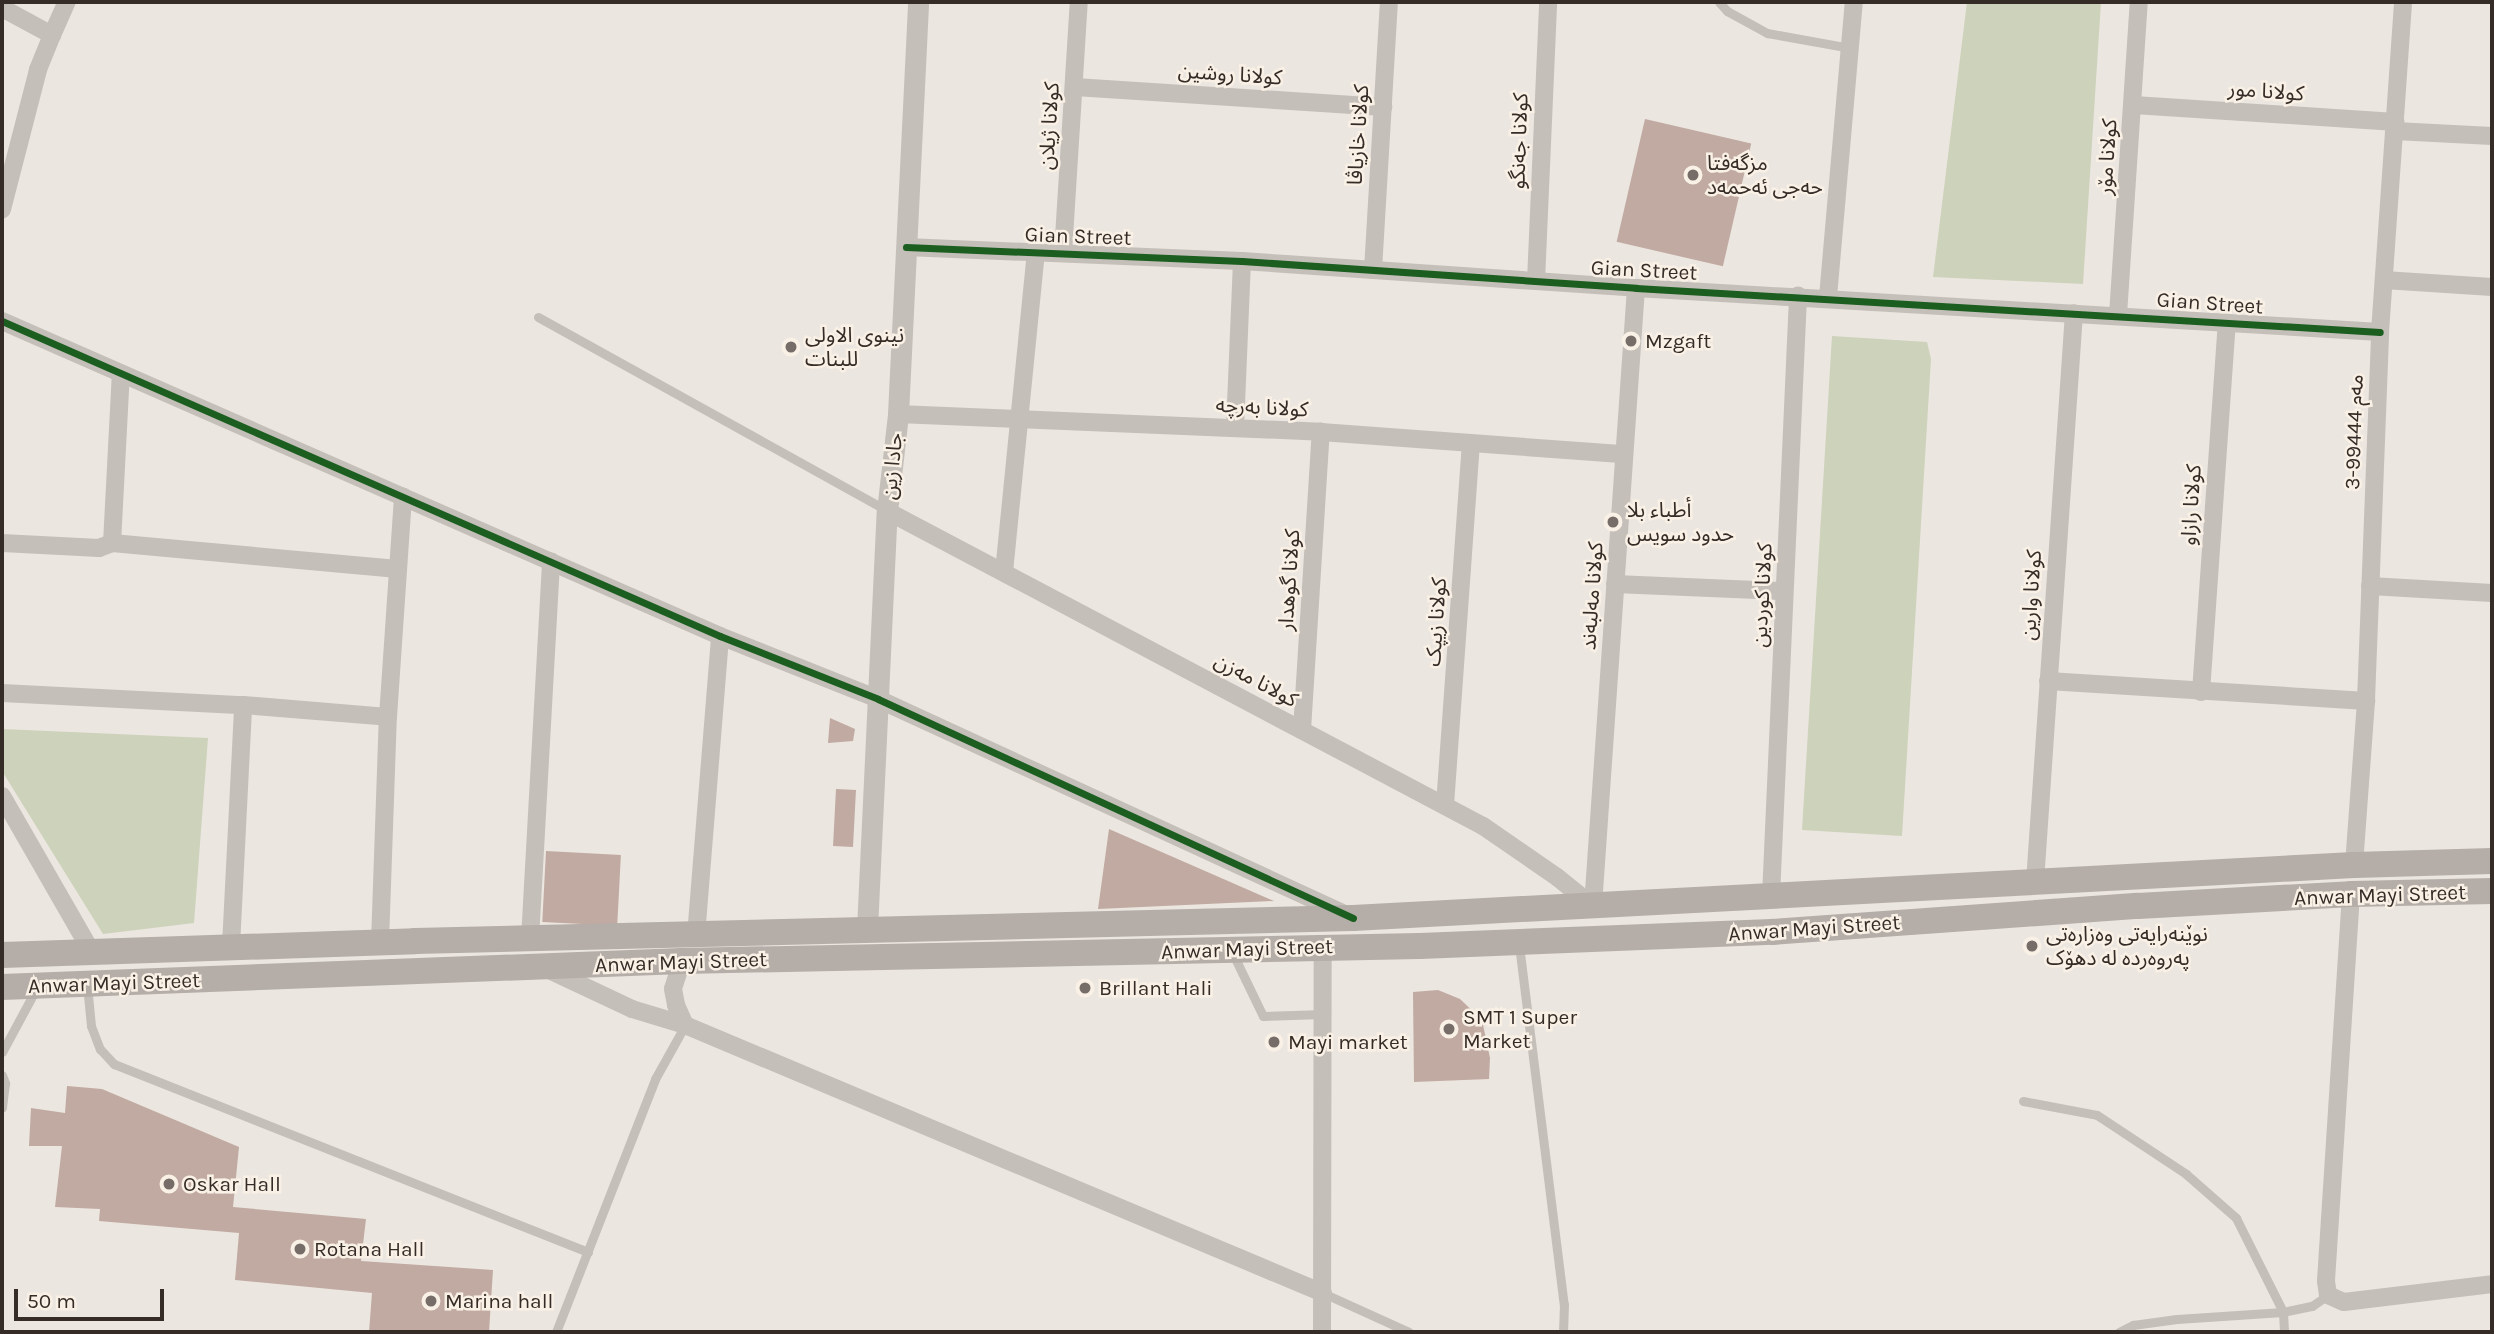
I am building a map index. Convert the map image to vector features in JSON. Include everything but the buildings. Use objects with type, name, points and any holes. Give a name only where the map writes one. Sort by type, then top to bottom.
[{"type":"main road","name":"Anwar Mayi Street","points":[[2,955],[232,946],[1353,918],[2492,860]]},
{"type":"main road","name":"Anwar Mayi Street","points":[[16,989],[86,983],[682,961],[1048,955],[1772,932],[2351,894],[2492,891]]},
{"type":"main road","points":[[1046,925],[1048,955]]},
{"type":"street","points":[[2,209],[38,70],[67,2]]},
{"type":"street","name":"جادا زین","points":[[867,929],[887,511],[898,414],[918,2]]},
{"type":"street","name":"کولانا ژیلان","points":[[1063,253],[1079,2]]},
{"type":"street","name":"کولانا خازیاڤا","points":[[1373,270],[1390,2]]},
{"type":"street","name":"کولانا جەنگو","points":[[1536,282],[1548,2]]},
{"type":"street","points":[[1828,297],[1854,2]]},
{"type":"street","name":"کولانا مۆر","points":[[2118,315],[2139,2]]},
{"type":"street","name":"مەم 99444-3","points":[[2354,865],[2366,701],[2380,332],[2403,2]]},
{"type":"street","points":[[2,8],[52,35]]},
{"type":"street","name":"کولانا روشین","points":[[1075,87],[1383,107]]},
{"type":"street","name":"کولانا مور","points":[[2134,105],[2492,136]]},
{"type":"street","name":"Gian Street","points":[[906,247],[1242,261],[1536,282],[1828,297],[2380,332]]},
{"type":"street","points":[[1003,572],[1036,252]]},
{"type":"street","points":[[1235,428],[1242,261]]},
{"type":"street","points":[[2384,280],[2492,287]]},
{"type":"street","name":"کولانا مەلبەند","points":[[1593,906],[1636,288]]},
{"type":"street","name":"کولانا کوردین","points":[[1771,896],[1798,296]]},
{"type":"street","name":"کولانا وارین","points":[[2035,882],[2074,313]]},
{"type":"street","points":[[2,321],[720,636],[878,699],[1353,918]]},
{"type":"street","name":"کولانا رازاو","points":[[2201,692],[2227,322]]},
{"type":"street","points":[[112,543],[121,374]]},
{"type":"street","name":"کولانا بەرچە","points":[[898,414],[1321,432],[1623,454]]},
{"type":"street","name":"کولانا گوهدار","points":[[1302,730],[1321,432]]},
{"type":"street","name":"کولانا زیپک","points":[[1446,805],[1471,443]]},
{"type":"street","points":[[380,942],[388,717],[403,497]]},
{"type":"street","name":"کولانا مەزن","points":[[887,511],[1446,805],[1521,850],[1593,906]]},
{"type":"street","points":[[2,543],[100,548],[112,543],[398,569]]},
{"type":"street","points":[[530,939],[551,562]]},
{"type":"street","points":[[1615,584],[1784,591]]},
{"type":"street","points":[[2370,586],[2492,593]]},
{"type":"street","points":[[696,936],[720,636]]},
{"type":"street","points":[[2048,681],[2366,701]]},
{"type":"street","points":[[2,693],[243,705],[388,717]]},
{"type":"street","points":[[232,946],[243,705]]},
{"type":"street","points":[[2,796],[91,951]]},
{"type":"street","points":[[2351,894],[2326,1281],[2328,1295],[2344,1302],[2492,1284]]},
{"type":"street","points":[[1322,1332],[1323,946]]},
{"type":"street","points":[[682,961],[673,989],[676,1005],[685,1025]]},
{"type":"street","points":[[542,967],[632,1009],[685,1025],[1323,1293]]},
{"type":"lane","points":[[1719,2],[1727,11],[1767,33],[1850,48]]},
{"type":"lane","points":[[538,317],[887,511]]},
{"type":"lane","points":[[1519,942],[1564,1304],[1563,1332]]},
{"type":"lane","points":[[1230,949],[1263,1016],[1324,1014]]},
{"type":"lane","points":[[86,983],[91,1026],[100,1049],[114,1064],[588,1252]]},
{"type":"lane","points":[[2,1052],[16,989]]},
{"type":"lane","points":[[556,1332],[655,1079],[685,1025]]},
{"type":"lane","points":[[2,1075],[5,1083],[2,1108]]},
{"type":"lane","points":[[2023,1101],[2097,1115],[2186,1174],[2236,1218],[2283,1312],[2284,1332]]},
{"type":"lane","points":[[1323,1293],[1409,1332]]},
{"type":"lane","points":[[2119,1332],[2133,1325],[2177,1319],[2283,1312],[2312,1306],[2328,1295]]},
{"type":"green space","points":[[1967,2],[2101,2],[2083,284],[1933,277]]},
{"type":"green space","points":[[1832,336],[1927,342],[1931,359],[1902,836],[1802,830]]},
{"type":"green space","points":[[2,729],[208,738],[194,923],[103,934],[2,771]]},
{"type":"cycle path","points":[[906,247],[1242,261],[1636,288],[2380,332]]},
{"type":"cycle path","points":[[2,321],[720,636],[878,699],[1353,918]]},
{"type":"place","name":"مزگەفتا حەجی ئەحمەد","points":[[1693,175]]},
{"type":"place","name":"Mzgaft","points":[[1631,341]]},
{"type":"place","name":"نينوى الاولى للبنات","points":[[791,347]]},
{"type":"place","name":"أطباء بلا حدود سويس","points":[[1613,522]]},
{"type":"place","name":"نوێنەرایەتی وەزارەتی پەروەردە لە دهۆک","points":[[2032,946]]},
{"type":"place","name":"Brillant Hali","points":[[1085,988]]},
{"type":"place","name":"SMT 1 Super Market","points":[[1449,1029]]},
{"type":"place","name":"Mayi market","points":[[1274,1042]]},
{"type":"place","name":"Oskar Hall","points":[[169,1184]]},
{"type":"place","name":"Rotana Hall","points":[[300,1249]]},
{"type":"place","name":"Marina hall","points":[[431,1301]]}]
